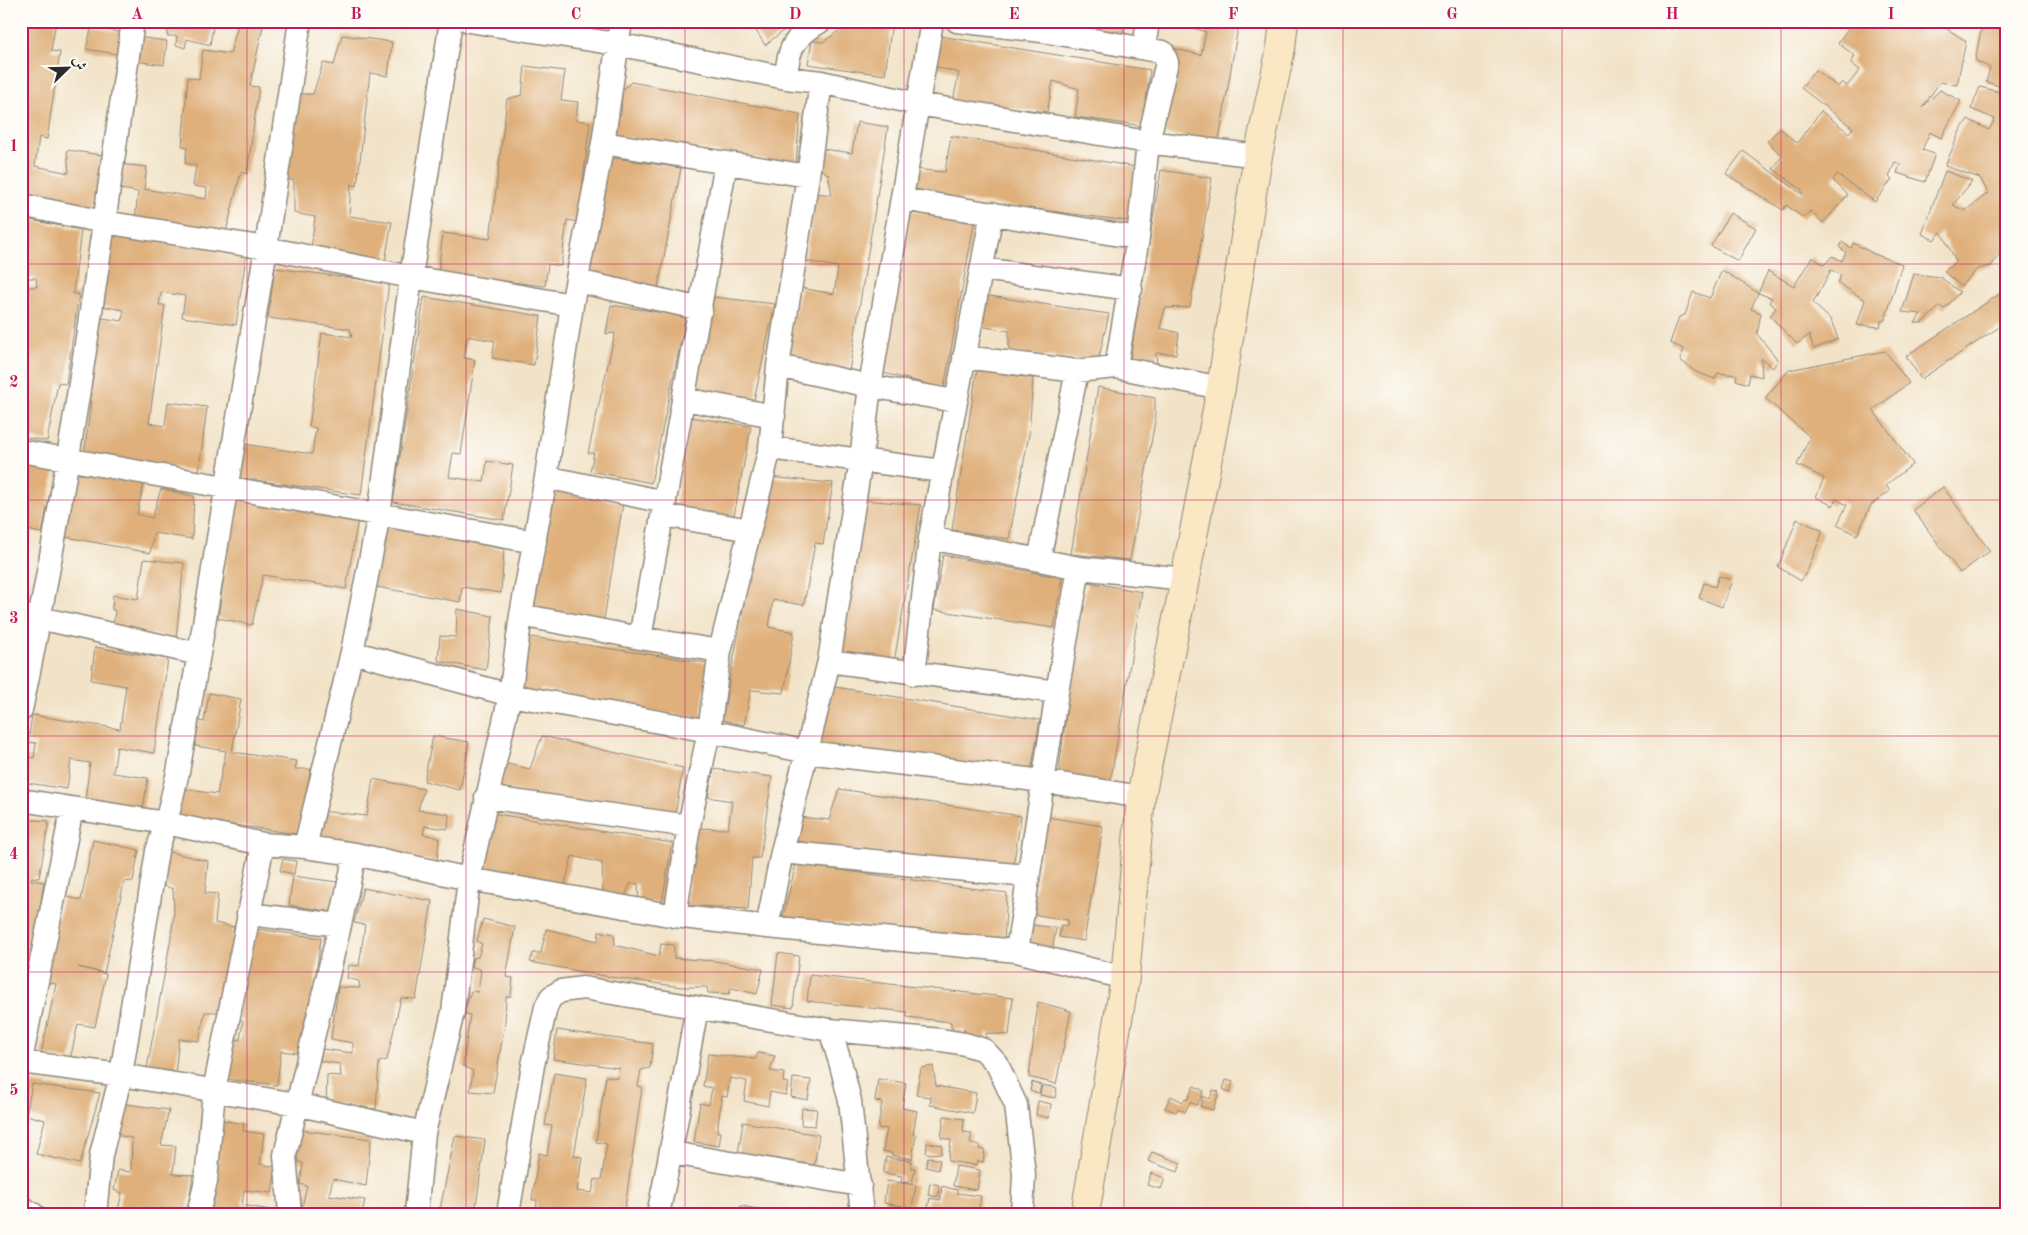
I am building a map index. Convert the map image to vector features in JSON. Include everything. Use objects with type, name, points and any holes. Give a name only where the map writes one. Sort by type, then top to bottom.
[{"type":"street","points":[[21,710],[31,617],[68,458],[133,21]]},
{"type":"street","points":[[95,1214],[101,1155],[120,1075],[157,851],[166,823],[178,772],[199,654],[266,248],[300,21]]},
{"type":"street","points":[[305,847],[352,652],[379,515],[411,277],[451,21]]},
{"type":"street","points":[[469,21],[617,44],[786,78],[821,82],[918,104],[1148,142],[1258,156]]},
{"type":"street","points":[[416,1214],[424,1134],[453,1012],[469,879],[510,695],[521,615],[546,476],[572,305],[603,143],[621,21]]},
{"type":"street","points":[[786,78],[788,58],[796,38],[821,21]]},
{"type":"street","points":[[767,927],[782,852],[829,661],[861,460],[870,386],[932,21]]},
{"type":"street","points":[[957,21],[1042,26],[1163,52],[1167,62],[1148,142],[1131,289],[1116,367]]},
{"type":"street","points":[[1144,48],[1148,21]]},
{"type":"street","points":[[1085,1214],[1125,978],[1141,797],[1221,388],[1258,156],[1281,48],[1284,21]]},
{"type":"street","points":[[674,916],[689,826],[709,731],[720,651],[770,448],[778,366],[821,82]]},
{"type":"street","points":[[603,143],[808,176]]},
{"type":"street","points":[[640,638],[726,163]]},
{"type":"street","points":[[902,199],[1138,238]]},
{"type":"street","points":[[21,205],[104,222],[266,248],[411,277],[572,305]]},
{"type":"street","points":[[914,674],[930,538],[992,213]]},
{"type":"street","points":[[982,268],[1131,289]]},
{"type":"street","points":[[578,281],[701,309]]},
{"type":"street","points":[[964,357],[1077,371],[1116,367],[1221,388]]},
{"type":"street","points":[[778,366],[870,386],[955,401]]},
{"type":"street","points":[[1039,560],[1077,371]]},
{"type":"street","points":[[684,399],[774,416]]},
{"type":"street","points":[[770,448],[942,472]]},
{"type":"street","points":[[21,451],[535,542]]},
{"type":"street","points":[[546,476],[750,530]]},
{"type":"street","points":[[930,538],[1079,568],[1185,579]]},
{"type":"street","points":[[1017,951],[1027,876],[1079,568]]},
{"type":"street","points":[[521,615],[720,651]]},
{"type":"street","points":[[31,617],[199,654]]},
{"type":"street","points":[[352,652],[510,695],[709,731],[807,752],[1043,781],[1141,797]]},
{"type":"street","points":[[829,661],[1057,692]]},
{"type":"street","points":[[486,797],[689,826]]},
{"type":"street","points":[[21,800],[166,823],[263,844],[305,847],[355,854],[469,879],[674,916],[767,927],[1017,951],[1125,978]]},
{"type":"street","points":[[72,809],[21,1061],[296,1104],[424,1134]]},
{"type":"street","points":[[198,1214],[206,1181],[214,1091],[263,844]]},
{"type":"street","points":[[782,852],[1027,876]]},
{"type":"street","points":[[290,1214],[285,1155],[355,854]]},
{"type":"street","points":[[248,914],[340,925]]},
{"type":"street","points":[[508,1214],[533,1065],[546,1007],[551,997],[562,991],[583,988],[830,1030],[965,1044],[984,1050],[997,1064],[1016,1105],[1024,1174],[1022,1214]]},
{"type":"street","points":[[658,1214],[672,1152],[697,1008]]},
{"type":"street","points":[[830,1030],[850,1101],[862,1214]]},
{"type":"street","points":[[672,1152],[860,1185]]},
{"type":"street","points":[[21,1207],[33,1214]]},
{"type":"building","points":[[21,21],[56,21],[51,51],[60,52],[47,139],[39,137],[35,166],[69,173],[67,150],[102,155],[94,210],[21,196]]},
{"type":"building","points":[[68,21],[94,21],[92,26]]},
{"type":"building","points":[[169,21],[214,21],[210,45],[187,39],[185,48],[176,45],[177,36],[167,36]]},
{"type":"building","points":[[239,21],[264,21],[250,86],[259,87],[247,174],[241,172],[225,236],[135,220],[138,192],[114,188],[118,164],[147,167],[144,189],[206,199],[207,188],[193,186],[196,166],[185,163],[187,147],[182,146],[188,77],[199,79],[203,50],[230,54]]},
{"type":"building","points":[[750,21],[796,21],[765,45]]},
{"type":"building","points":[[853,21],[892,21],[885,75],[808,64],[812,41],[823,42]]},
{"type":"building","points":[[1061,21],[1125,21],[1122,39],[1060,27]]},
{"type":"building","points":[[1178,21],[1239,21],[1219,140],[1157,133],[1172,48],[1201,55],[1206,32],[1177,23]]},
{"type":"building","points":[[1853,21],[1863,21],[1871,27],[1875,21],[1891,21],[1895,24],[1897,21],[1944,21],[1941,25],[1966,41],[1957,85],[1940,82],[1922,108],[1940,90],[1961,101],[1941,138],[1930,132],[1922,150],[1935,154],[1925,182],[1897,173],[1900,164],[1895,162],[1889,177],[1892,179],[1875,202],[1837,174],[1833,180],[1848,195],[1823,223],[1810,211],[1803,218],[1786,205],[1783,210],[1726,174],[1743,151],[1802,194],[1802,190],[1773,169],[1782,156],[1767,141],[1780,128],[1797,143],[1821,111],[1849,133],[1853,128],[1801,88],[1815,70],[1838,87],[1842,82],[1847,86],[1860,70],[1851,63],[1855,56],[1838,43]]},
{"type":"building","points":[[1983,21],[2007,21],[2003,43],[2007,43],[2007,251],[2000,254],[1991,266],[1977,269],[1961,286],[1944,272],[1956,261],[1941,232],[1934,240],[1922,234],[1945,171],[1972,181],[1953,205],[1965,211],[1988,193],[1980,178],[1945,166],[1960,131],[1968,119],[1989,130],[1995,119],[1971,109],[1980,87],[2000,92],[1999,86],[1986,82],[1990,68],[1975,60]]},
{"type":"building","points":[[92,26],[122,33],[117,54],[86,49]]},
{"type":"building","points":[[342,35],[392,42],[388,76],[370,73],[357,186],[351,184],[349,216],[392,222],[385,261],[311,249],[315,217],[294,213],[294,181],[286,179],[297,94],[313,94],[323,63],[334,65]]},
{"type":"building","points":[[940,36],[1150,70],[1143,126],[1075,117],[1079,89],[1053,81],[1047,112],[953,101],[959,73],[933,66]]},
{"type":"building","points":[[137,37],[167,41],[164,65],[134,61]]},
{"type":"building","points":[[525,66],[565,71],[561,100],[578,102],[576,120],[590,122],[578,222],[567,220],[561,266],[548,264],[545,286],[438,273],[443,233],[490,239],[507,99],[522,95]]},
{"type":"building","points":[[631,82],[800,114],[796,164],[610,135],[613,112],[621,115],[622,91]]},
{"type":"building","points":[[857,122],[888,127],[849,372],[783,361],[801,288],[834,294],[838,267],[805,261],[816,193],[832,195],[828,174],[820,169],[823,149],[852,153]]},
{"type":"building","points":[[951,136],[1136,167],[1128,221],[909,193],[913,169],[945,172]]},
{"type":"building","points":[[608,157],[681,168],[658,288],[588,276]]},
{"type":"building","points":[[1161,170],[1212,178],[1190,307],[1165,308],[1160,328],[1179,333],[1176,354],[1156,353],[1157,366],[1130,359]]},
{"type":"building","points":[[910,211],[975,219],[944,388],[883,373]]},
{"type":"building","points":[[1730,213],[1756,228],[1738,261],[1711,246]]},
{"type":"building","points":[[21,218],[81,230],[73,294],[79,294],[66,384],[58,383],[47,441],[21,437],[21,301],[28,302],[29,296],[21,296],[21,287],[37,287],[36,278],[21,278]]},
{"type":"building","points":[[108,229],[247,250],[236,325],[182,317],[185,296],[161,292],[159,305],[165,305],[149,423],[165,426],[168,402],[207,407],[199,471],[84,455],[92,393],[86,389],[97,317],[122,321],[124,310],[96,305]]},
{"type":"building","points":[[1842,242],[1851,248],[1853,243],[1874,254],[1902,264],[1885,320],[1881,321],[1880,327],[1857,325],[1865,300],[1838,283],[1841,275],[1831,270],[1813,303],[1831,320],[1838,339],[1814,349],[1809,335],[1797,344],[1770,316],[1776,308],[1769,302],[1772,298],[1758,293],[1768,271],[1794,286],[1812,257],[1824,265],[1832,256],[1842,261],[1846,252],[1840,248]]},
{"type":"building","points":[[275,268],[389,283],[361,495],[239,478],[243,444],[312,454],[316,428],[309,427],[322,333],[352,337],[350,329],[268,318]]},
{"type":"building","points":[[1722,270],[1758,293],[1751,309],[1761,313],[1757,334],[1778,360],[1773,368],[1761,358],[1762,377],[1750,374],[1748,384],[1736,380],[1737,375],[1718,373],[1715,379],[1696,372],[1680,360],[1684,349],[1670,343],[1679,317],[1685,315],[1693,292],[1710,298]]},
{"type":"building","points":[[1914,274],[1940,277],[1960,292],[1944,309],[1940,306],[1922,323],[1915,323],[1921,314],[1902,312]]},
{"type":"building","points":[[2007,289],[2007,322],[1921,379],[1906,356]]},
{"type":"building","points":[[983,295],[1109,314],[1098,362],[1009,352],[1009,331],[979,326]]},
{"type":"building","points":[[424,297],[541,316],[534,365],[492,358],[495,341],[467,336],[464,358],[475,360],[461,454],[453,453],[449,477],[484,482],[487,461],[513,465],[504,520],[393,502]]},
{"type":"building","points":[[713,297],[775,304],[753,405],[693,391]]},
{"type":"building","points":[[611,305],[686,316],[651,483],[590,471],[594,453],[588,453],[615,333],[606,334]]},
{"type":"building","points":[[1885,351],[1909,383],[1873,410],[1913,464],[1886,485],[1890,491],[1871,505],[1857,535],[1837,525],[1847,505],[1836,499],[1833,506],[1816,497],[1824,478],[1797,465],[1810,437],[1765,398],[1789,370]]},
{"type":"building","points":[[977,370],[1033,378],[1029,435],[1009,539],[952,530]]},
{"type":"building","points":[[1098,387],[1155,398],[1155,421],[1130,560],[1071,554]]},
{"type":"building","points":[[690,417],[751,426],[733,521],[675,512]]},
{"type":"building","points":[[21,462],[55,467],[42,533],[21,529]]},
{"type":"building","points":[[72,473],[144,483],[137,514],[152,518],[161,489],[194,496],[192,539],[154,533],[150,553],[61,536]]},
{"type":"building","points":[[768,477],[833,483],[823,544],[815,543],[804,605],[773,600],[769,627],[794,632],[784,693],[751,690],[744,725],[722,720]]},
{"type":"building","points":[[1943,487],[1990,551],[1960,573],[1913,510]]},
{"type":"building","points":[[551,490],[623,503],[604,619],[531,608]]},
{"type":"building","points":[[235,500],[358,519],[346,589],[263,575],[252,625],[218,618]]},
{"type":"building","points":[[863,500],[921,505],[894,662],[838,655]]},
{"type":"building","points":[[1797,519],[1823,531],[1808,569],[1801,581],[1778,567]]},
{"type":"building","points":[[383,526],[504,549],[501,593],[462,587],[460,602],[371,586]]},
{"type":"building","points":[[943,555],[1062,578],[1054,628],[934,610]]},
{"type":"building","points":[[144,559],[184,563],[176,638],[113,629],[115,610],[112,610],[113,595],[138,599]]},
{"type":"building","points":[[1719,576],[1732,580],[1722,607],[1699,598],[1704,583],[1715,587]]},
{"type":"building","points":[[1088,582],[1142,592],[1110,784],[1059,772],[1073,656]]},
{"type":"building","points":[[457,609],[493,616],[486,670],[438,661],[440,636],[456,637]]},
{"type":"building","points":[[524,636],[708,663],[701,718],[571,700],[569,694],[541,689],[539,695],[518,689]]},
{"type":"building","points":[[95,647],[168,659],[154,753],[117,747],[113,773],[148,778],[143,809],[85,800],[90,763],[71,760],[67,789],[21,782],[21,756],[34,758],[36,743],[28,742],[32,715],[120,729],[126,686],[91,680]]},
{"type":"building","points":[[829,686],[1040,720],[1031,772],[815,745]]},
{"type":"building","points":[[209,693],[241,699],[232,752],[297,761],[295,769],[311,769],[297,834],[178,817],[183,789],[217,794],[226,751],[190,745],[195,720],[204,722]]},
{"type":"building","points":[[433,736],[469,742],[460,790],[424,781]]},
{"type":"building","points":[[542,736],[683,768],[674,820],[553,802],[499,786],[503,763],[530,769]]},
{"type":"building","points":[[714,769],[772,777],[760,858],[752,858],[748,909],[687,905],[695,828],[728,829],[732,801],[708,797]]},
{"type":"building","points":[[373,779],[424,789],[418,810],[449,814],[448,829],[425,826],[423,834],[439,838],[437,862],[316,841],[321,811],[367,816]]},
{"type":"building","points":[[839,789],[1021,816],[1013,867],[794,844],[798,817],[829,820]]},
{"type":"building","points":[[491,813],[672,843],[662,903],[639,901],[638,884],[630,884],[625,897],[603,891],[602,863],[572,856],[564,888],[483,870]]},
{"type":"building","points":[[1047,817],[1103,826],[1084,941],[1059,937],[1061,925],[1067,926],[1068,920],[1031,914]]},
{"type":"building","points":[[21,819],[49,821],[39,878],[32,877],[31,880],[44,882],[28,988],[21,987]]},
{"type":"building","points":[[93,840],[139,850],[133,881],[124,882],[104,973],[78,967],[106,974],[95,1027],[78,1024],[70,1060],[41,1054],[56,984],[45,982],[63,896],[81,900]]},
{"type":"building","points":[[165,851],[208,861],[205,893],[218,894],[215,923],[234,927],[220,1012],[205,1012],[199,1041],[179,1039],[175,1074],[147,1068],[174,912],[173,889],[160,884]]},
{"type":"building","points":[[283,859],[296,861],[294,874],[280,871]]},
{"type":"building","points":[[796,864],[1007,893],[1004,943],[783,917]]},
{"type":"building","points":[[293,876],[337,882],[333,912],[289,905]]},
{"type":"building","points":[[363,888],[432,901],[416,999],[401,998],[387,1060],[379,1062],[376,1109],[326,1103],[327,1075],[341,1076],[340,1064],[320,1061],[322,1049],[353,1053],[353,1043],[331,1039],[338,987],[360,988],[359,981],[347,978],[349,965],[359,966],[365,925],[354,923]]},
{"type":"building","points":[[483,919],[515,927],[506,977],[513,978],[511,996],[506,997],[505,1023],[493,1093],[470,1091],[473,1071],[463,1066],[470,1015],[464,1013],[471,991],[478,992],[481,970],[471,966],[473,958],[478,957],[482,944],[477,941]]},
{"type":"building","points":[[1026,924],[1056,928],[1052,952],[1022,947]]},
{"type":"building","points":[[250,928],[321,938],[305,1054],[281,1051],[277,1085],[226,1079],[231,1039],[240,1040],[243,1021],[238,1018]]},
{"type":"building","points":[[546,929],[598,941],[599,931],[614,934],[615,945],[659,956],[661,944],[674,945],[674,958],[714,961],[763,969],[757,994],[731,988],[729,994],[708,993],[707,987],[682,987],[610,977],[530,962],[533,953],[541,953]]},
{"type":"building","points":[[778,953],[799,956],[793,1008],[772,1005]]},
{"type":"building","points":[[810,975],[1013,998],[1009,1035],[986,1033],[986,1038],[964,1036],[965,1030],[951,1028],[951,1022],[907,1017],[907,1012],[807,1001]]},
{"type":"building","points":[[1038,1002],[1071,1011],[1056,1084],[1029,1077]]},
{"type":"building","points":[[557,1030],[653,1044],[650,1068],[641,1070],[638,1086],[642,1087],[624,1214],[587,1214],[565,1210],[564,1214],[554,1214],[536,1211],[537,1200],[532,1200],[539,1153],[547,1155],[552,1126],[545,1125],[554,1073],[587,1078],[574,1156],[582,1157],[577,1191],[592,1193],[595,1179],[601,1180],[607,1144],[596,1142],[606,1076],[618,1078],[619,1068],[553,1059]]},
{"type":"building","points":[[758,1053],[775,1056],[770,1071],[784,1073],[783,1082],[788,1083],[786,1095],[770,1092],[768,1106],[744,1101],[747,1081],[730,1078],[727,1097],[722,1096],[717,1132],[721,1132],[719,1146],[694,1142],[700,1103],[709,1105],[712,1088],[703,1086],[708,1054],[755,1059]]},
{"type":"building","points":[[933,1066],[936,1086],[976,1093],[973,1113],[930,1105],[931,1097],[916,1095],[921,1068]]},
{"type":"building","points":[[793,1078],[811,1080],[808,1100],[791,1097]]},
{"type":"building","points":[[878,1079],[906,1083],[902,1108],[917,1111],[913,1134],[916,1135],[912,1159],[891,1155],[892,1153],[883,1151],[887,1129],[878,1128],[882,1102],[875,1101]]},
{"type":"building","points":[[1226,1080],[1233,1082],[1230,1092],[1223,1089]]},
{"type":"building","points":[[1032,1082],[1041,1085],[1039,1093],[1030,1091]]},
{"type":"building","points":[[32,1084],[100,1093],[80,1164],[36,1154],[45,1120],[26,1115]]},
{"type":"building","points":[[1042,1085],[1057,1088],[1055,1098],[1040,1095]]},
{"type":"building","points":[[1194,1086],[1204,1091],[1197,1105],[1190,1102],[1185,1112],[1178,1108],[1176,1112],[1165,1108],[1171,1096],[1183,1102],[1185,1099],[1187,1100]]},
{"type":"building","points":[[1213,1090],[1219,1092],[1213,1110],[1200,1106],[1203,1096],[1210,1099]]},
{"type":"building","points":[[1038,1101],[1051,1104],[1049,1118],[1036,1115]]},
{"type":"building","points":[[119,1103],[169,1110],[161,1145],[176,1146],[173,1174],[193,1175],[187,1214],[117,1214],[122,1193],[114,1190],[118,1170],[131,1172],[132,1138],[116,1135]]},
{"type":"building","points":[[802,1108],[817,1109],[815,1126],[801,1125]]},
{"type":"building","points":[[944,1116],[964,1119],[963,1132],[972,1133],[970,1143],[980,1145],[979,1149],[985,1150],[983,1162],[977,1161],[976,1165],[948,1161],[951,1140],[941,1138]]},
{"type":"building","points":[[221,1120],[244,1124],[243,1131],[264,1134],[260,1164],[276,1167],[272,1193],[244,1190],[242,1205],[270,1210],[270,1214],[208,1214]]},
{"type":"building","points":[[743,1122],[819,1135],[814,1166],[738,1154]]},
{"type":"building","points":[[295,1129],[371,1139],[366,1186],[333,1179],[329,1195],[365,1200],[362,1214],[307,1214],[307,1208],[302,1207],[307,1186],[300,1184],[303,1163],[292,1160]]},
{"type":"building","points":[[455,1136],[485,1140],[475,1214],[439,1214]]},
{"type":"building","points":[[927,1143],[942,1145],[941,1154],[926,1153]]},
{"type":"building","points":[[1152,1152],[1181,1163],[1178,1172],[1148,1161]]},
{"type":"building","points":[[886,1157],[912,1161],[911,1168],[915,1168],[912,1183],[901,1182],[902,1176],[883,1173]]},
{"type":"building","points":[[928,1157],[940,1160],[938,1170],[926,1167]]},
{"type":"building","points":[[956,1166],[980,1170],[977,1190],[953,1186]]},
{"type":"building","points":[[1151,1173],[1165,1178],[1161,1189],[1147,1185]]},
{"type":"building","points":[[887,1181],[916,1185],[912,1208],[884,1203]]},
{"type":"building","points":[[930,1183],[939,1185],[938,1197],[928,1195]]},
{"type":"building","points":[[942,1186],[957,1190],[957,1193],[981,1196],[978,1214],[942,1214],[943,1211],[928,1208],[930,1198],[940,1200]]},
{"type":"building","points":[[741,1206],[779,1213],[779,1214],[740,1214]]}]
